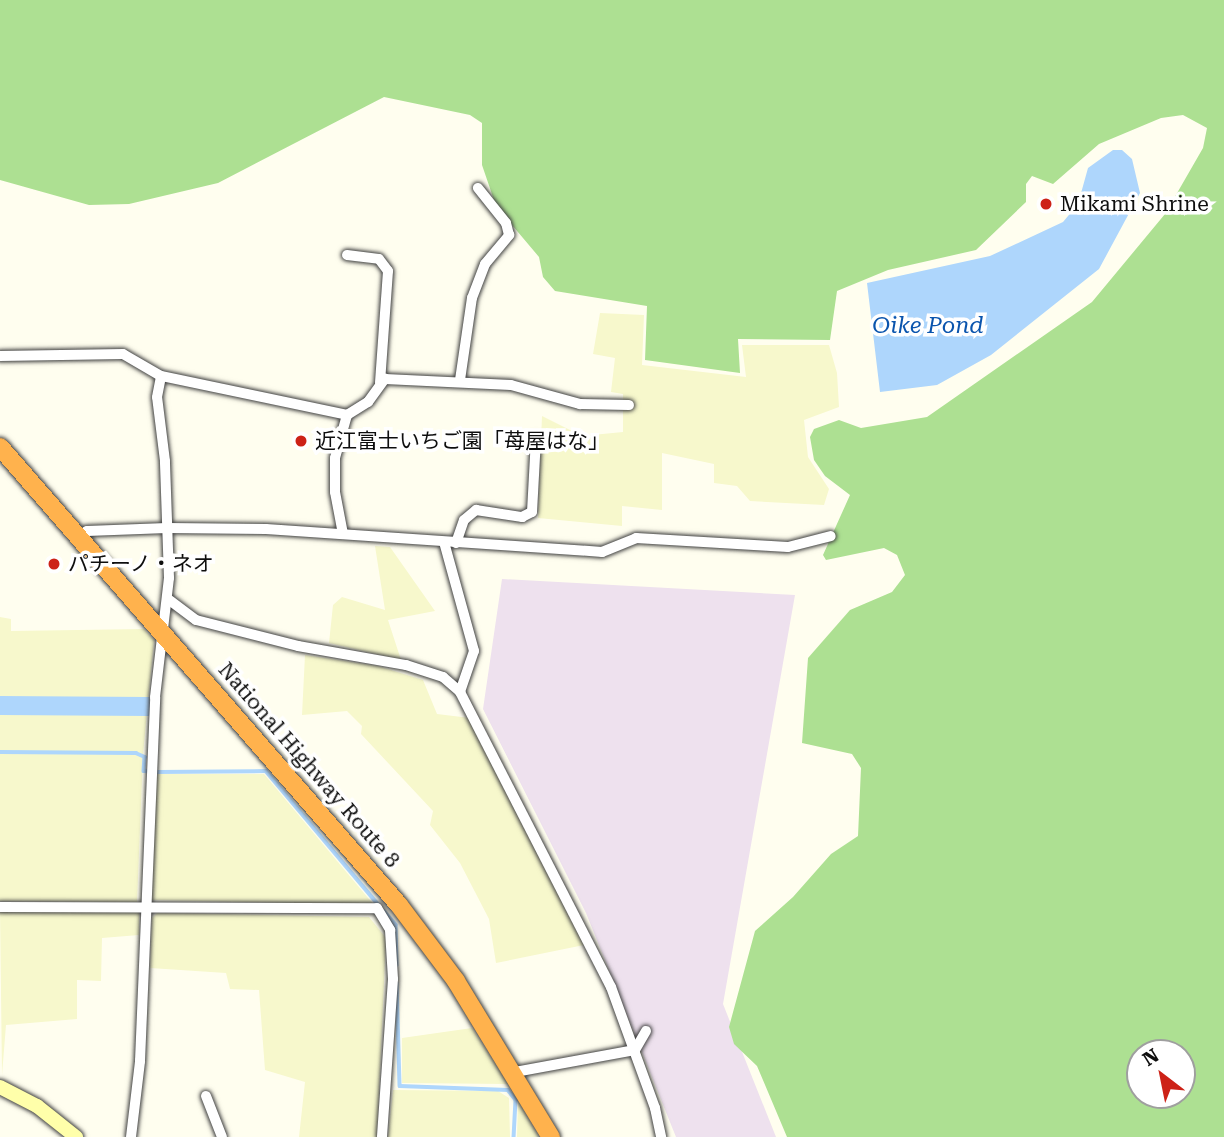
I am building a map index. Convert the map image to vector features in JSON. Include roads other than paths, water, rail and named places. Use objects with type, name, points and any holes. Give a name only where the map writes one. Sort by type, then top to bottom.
[{"type":"highway","name":"National Highway Route 8","points":[[0,447],[399,905],[514,1072],[551,1137]]},
{"type":"street","points":[[460,380],[472,298],[485,264],[509,235],[506,223],[478,188]]},
{"type":"street","points":[[343,534],[335,492],[335,458],[347,415],[368,402],[380,383],[388,271],[379,259],[347,255]]},
{"type":"street","points":[[0,356],[123,354],[161,376],[347,415]]},
{"type":"street","points":[[131,1137],[140,1061],[161,630],[168,599],[167,528],[157,397],[161,376]]},
{"type":"street","points":[[380,383],[395,377],[460,380],[511,385],[580,404],[629,405]]},
{"type":"street","points":[[456,543],[464,520],[476,510],[522,517],[531,512],[536,439]]},
{"type":"street","points":[[80,536],[86,531],[167,528],[343,534],[601,552],[636,538],[788,547],[831,536]]},
{"type":"street","points":[[444,542],[474,651],[460,692]]},
{"type":"street","points":[[168,599],[196,620],[298,646],[406,665],[443,677],[460,692],[611,987],[635,1050],[661,1137]]},
{"type":"street","points":[[0,907],[147,911],[377,908],[390,930],[393,979],[382,1137]]},
{"type":"street","points":[[514,1072],[635,1050],[646,1031]]},
{"type":"street","points":[[0,1087],[37,1106],[76,1137]]},
{"type":"street","points":[[206,1096],[222,1137]]},
{"type":"water","name":"Oike Pond","points":[[1113,150],[1122,150],[1132,159],[1140,193],[1099,269],[991,355],[937,385],[880,392],[867,283],[990,256],[1063,222],[1078,204],[1088,168]]},
{"type":"waterway","points":[[0,705],[148,706]]},
{"type":"waterway","points":[[0,752],[136,753],[145,757],[144,771],[157,772],[266,771],[379,905]]},
{"type":"waterway","points":[[384,911],[396,925],[397,965]]},
{"type":"waterway","points":[[397,983],[400,1086],[508,1090],[516,1100],[514,1137]]},
{"type":"place","name":"Mikami Shrine","points":[[1046,204]]},
{"type":"place","name":"近江富士いちご園「苺屋はな」","points":[[301,441]]},
{"type":"place","name":"パチーノ・ネオ","points":[[54,564]]}]
